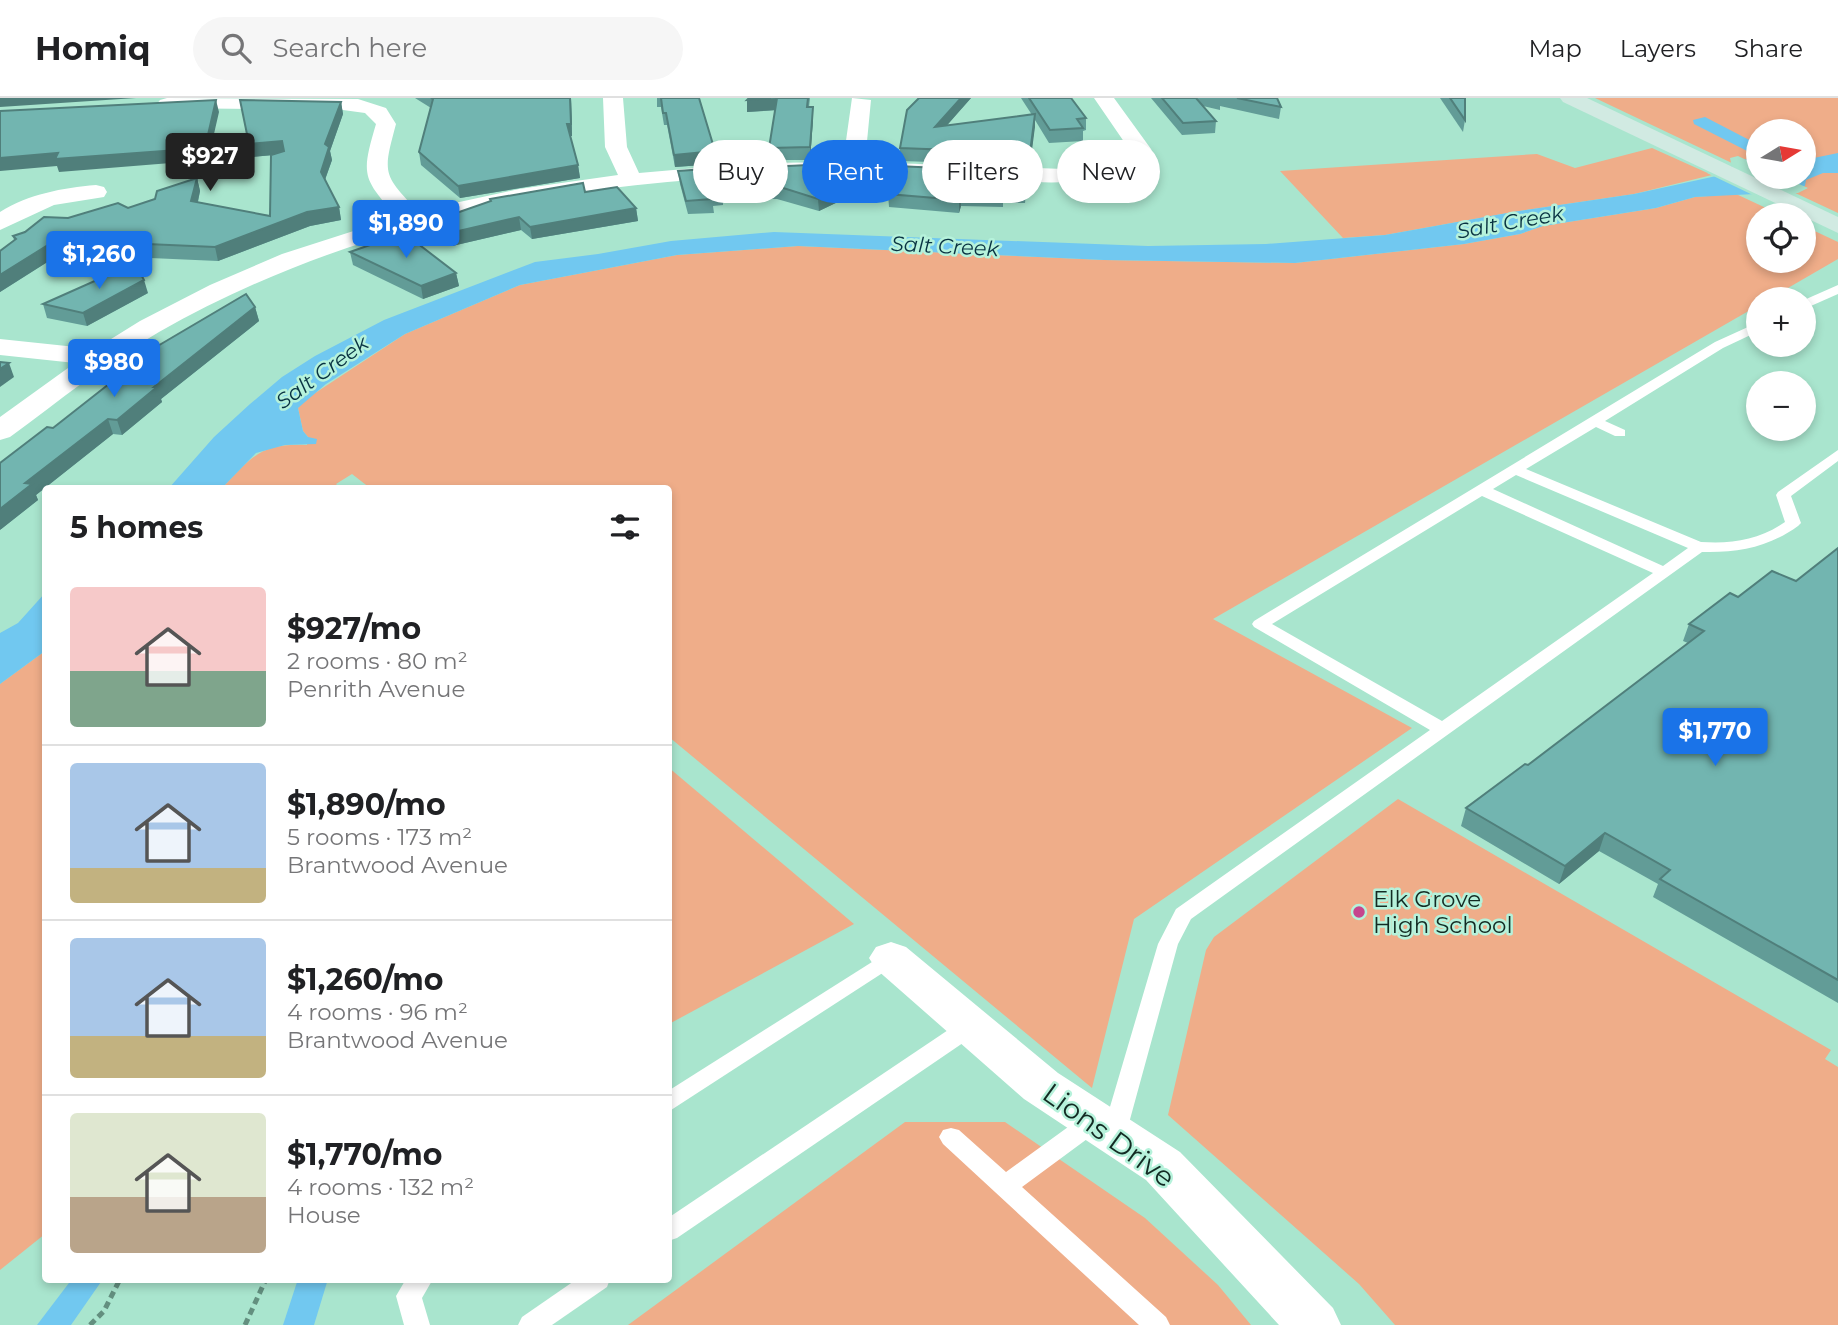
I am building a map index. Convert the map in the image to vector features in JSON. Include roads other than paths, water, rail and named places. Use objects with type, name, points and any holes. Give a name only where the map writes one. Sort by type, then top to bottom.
[{"type":"main road","points":[[1570,98],[1746,171]]},
{"type":"main road","points":[[1592,98],[1793,198],[1838,212]]},
{"type":"main road","points":[[1780,189],[1838,226]]},
{"type":"street","points":[[613,98],[616,147],[631,178]]},
{"type":"street","points":[[908,171],[1054,175],[1109,170],[1127,163],[1140,149],[1104,98]]},
{"type":"street","points":[[856,140],[861,100]]},
{"type":"street","points":[[149,104],[337,104],[363,106],[378,112],[386,124],[374,166],[377,182],[412,219]]},
{"type":"street","points":[[0,431],[99,358],[152,326],[261,271],[412,219],[470,205],[631,178],[756,169],[802,169]]},
{"type":"street","points":[[0,223],[35,201],[64,194],[96,192]]},
{"type":"street","points":[[0,347],[99,358]]},
{"type":"street","name":"Lions Drive","points":[[891,958],[1041,1086],[1163,1166],[1314,1325]]},
{"type":"lane","points":[[1816,299],[1838,289]]},
{"type":"lane","points":[[1444,730],[1260,624],[1719,345],[1746,332]]},
{"type":"lane","points":[[1595,421],[1620,433]]},
{"type":"lane","points":[[1516,470],[1699,547],[1732,549],[1763,542],[1780,534],[1793,523],[1783,495],[1838,454]]},
{"type":"lane","points":[[1482,490],[1664,572]]},
{"type":"lane","points":[[1005,1186],[1104,1127],[1168,944],[1183,914],[1699,547]]},
{"type":"lane","points":[[672,1100],[891,958]]},
{"type":"lane","points":[[672,1228],[971,1026]]},
{"type":"lane","points":[[951,1137],[1157,1325]]},
{"type":"lane","points":[[417,1325],[409,1296],[418,1283]]},
{"type":"lane","points":[[531,1325],[592,1283]]},
{"type":"water","points":[[1705,117],[1746,138],[1746,150],[1694,124],[1693,120]]},
{"type":"water","points":[[1838,153],[1838,173],[1816,176],[1816,158]]},
{"type":"water","name":"Salt Creek","points":[[1734,158],[1746,159],[1746,189],[1792,189],[1775,193],[1695,197],[1656,208],[1543,226],[1520,234],[1464,244],[1295,263],[1104,260],[798,246],[677,255],[520,285],[405,334],[326,384],[298,408],[303,431],[308,437],[317,439],[316,444],[285,445],[256,453],[225,485],[172,485],[214,437],[250,404],[282,377],[315,356],[384,320],[535,262],[671,241],[774,232],[1148,246],[1266,244],[1385,235],[1634,194],[1730,173]]},
{"type":"water","points":[[42,596],[42,653],[0,684],[0,633],[18,623]]},
{"type":"water","points":[[69,1283],[100,1283],[71,1325],[37,1325]]},
{"type":"water","points":[[297,1283],[327,1283],[314,1325],[283,1325]]},
{"type":"place","name":"Elk Grove High School","points":[[1359,912]]}]
